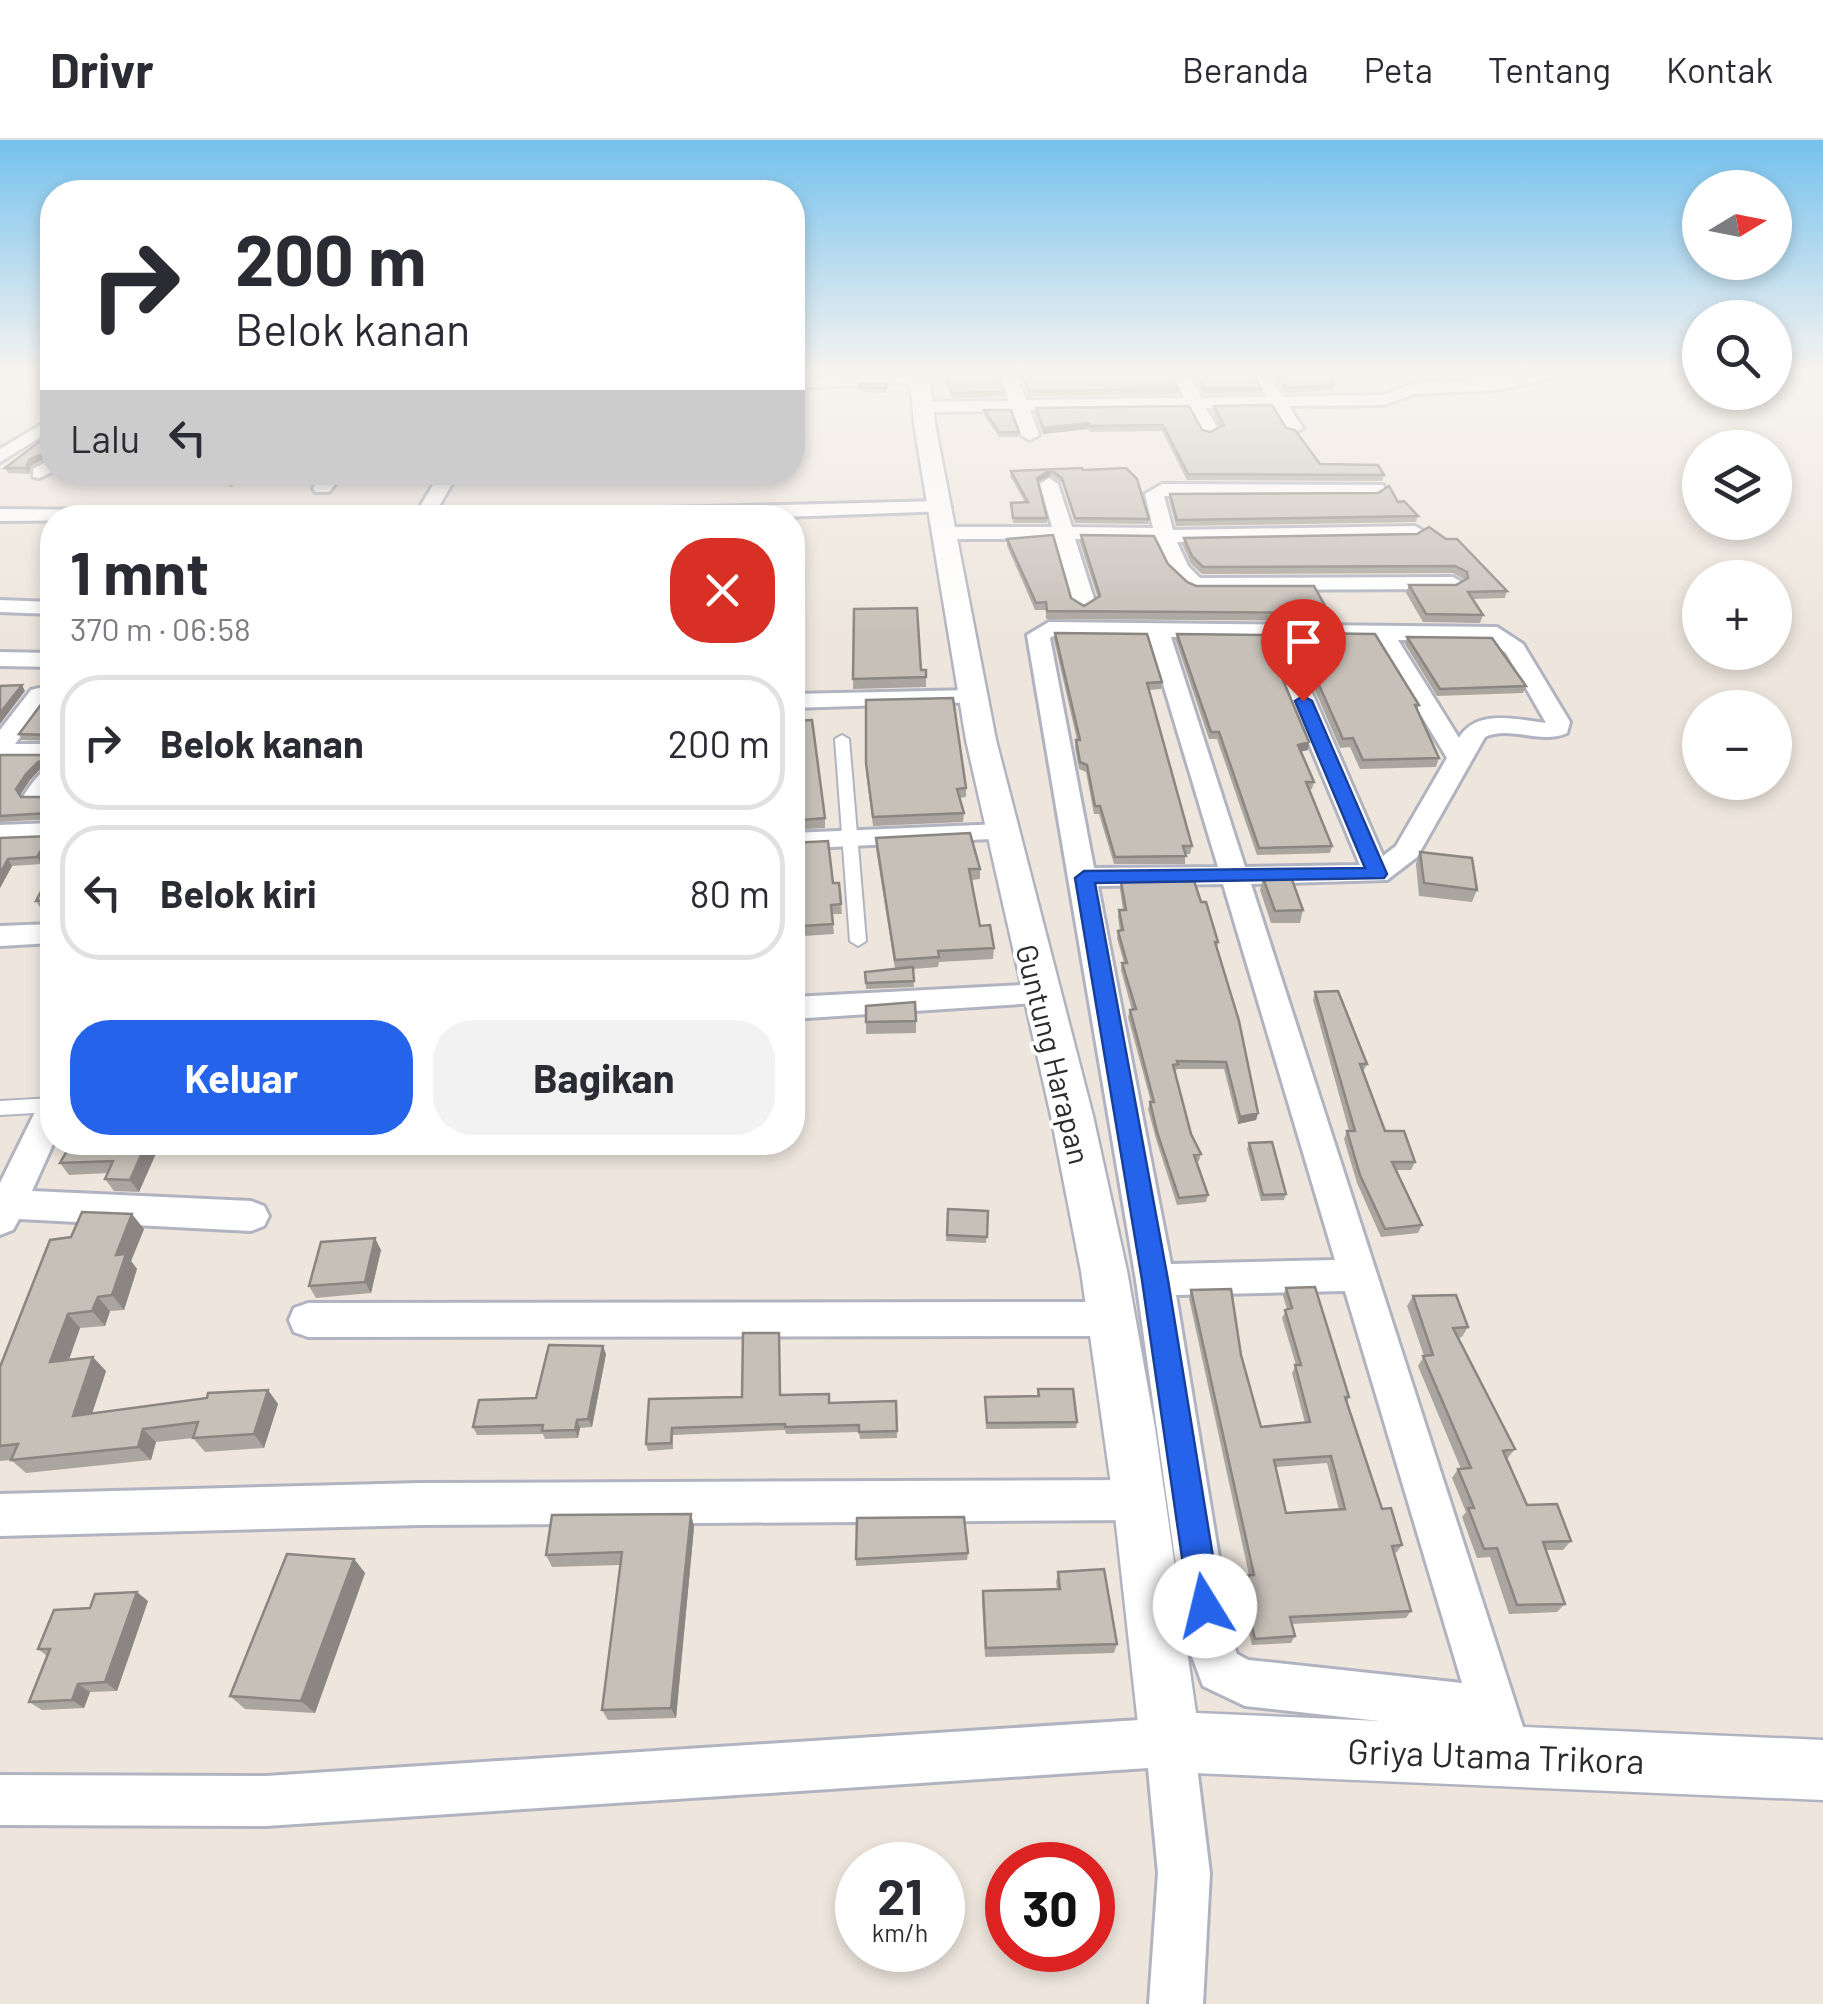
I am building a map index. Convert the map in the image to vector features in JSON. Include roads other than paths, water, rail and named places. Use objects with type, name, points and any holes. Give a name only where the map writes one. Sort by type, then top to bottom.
[{"type":"street","name":"Guntung Harapan","points":[[929,458],[1001,832],[1076,1136],[1141,1500],[1170,1742]]},
{"type":"street","points":[[1048,484],[1085,605]]},
{"type":"street","points":[[1376,489],[1154,494],[1186,578],[1195,584],[1453,583]]},
{"type":"street","points":[[0,515],[40,515]]},
{"type":"street","points":[[805,525],[944,528],[1063,538],[1415,532]]},
{"type":"street","points":[[0,606],[40,608]]},
{"type":"street","points":[[1084,878],[1233,878],[1377,874],[1407,852],[1459,757],[1482,727],[1496,725],[1546,732],[1556,730],[1558,722],[1515,649],[1500,636],[1049,628],[1038,636],[1155,1280],[1210,1643],[1219,1670],[1246,1684],[1501,1733],[1233,878],[1158,630]]},
{"type":"street","points":[[1274,632],[1377,874]]},
{"type":"street","points":[[1382,632],[1459,757]]},
{"type":"street","points":[[0,660],[40,660]]},
{"type":"street","points":[[0,749],[39,696]]},
{"type":"street","points":[[805,701],[974,698]]},
{"type":"street","points":[[0,749],[40,751]]},
{"type":"street","points":[[0,834],[40,832]]},
{"type":"street","points":[[805,840],[1001,832]]},
{"type":"street","points":[[0,936],[40,934]]},
{"type":"street","points":[[805,1007],[1040,995]]},
{"type":"street","points":[[40,1134],[4,1212],[251,1216]]},
{"type":"street","points":[[1155,1280],[1358,1275]]},
{"type":"street","points":[[308,1320],[1110,1318]]},
{"type":"street","points":[[0,1515],[420,1504],[1141,1500]]},
{"type":"street","name":"Griya Utama Trikora","points":[[1170,1742],[1501,1733],[1823,1770]]},
{"type":"street","points":[[0,1800],[266,1800],[1170,1742],[1184,1872],[1176,2004]]},
{"type":"lane","points":[[842,739],[858,941]]},
{"type":"lane","points":[[0,1108],[40,1108]]}]
